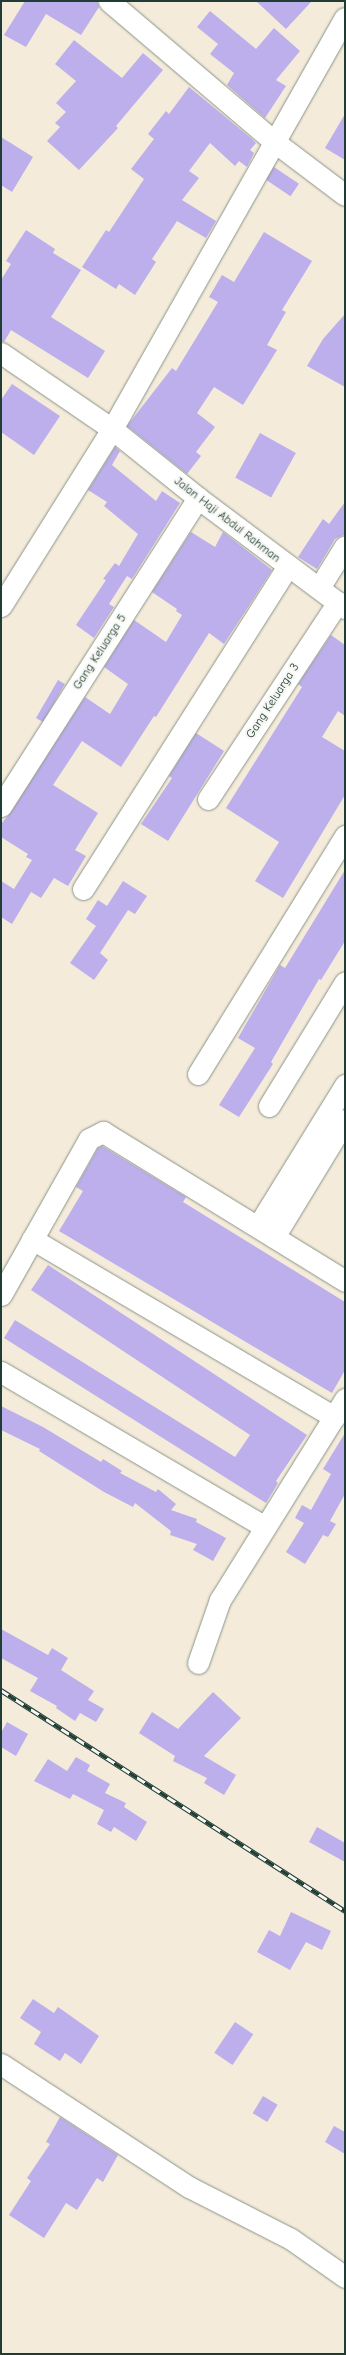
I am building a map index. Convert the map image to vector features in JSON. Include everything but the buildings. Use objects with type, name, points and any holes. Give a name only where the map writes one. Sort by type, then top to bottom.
[{"type":"street","points":[[109,1],[276,143],[345,195]]},
{"type":"street","points":[[1,606],[112,429],[276,143],[345,18]]},
{"type":"street","name":"Jalan Haji Abdul Rahman","points":[[1,353],[112,429],[198,498],[341,605]]},
{"type":"street","name":"Gang Keluarga 5","points":[[1,806],[198,498]]},
{"type":"street","points":[[319,588],[345,546]]},
{"type":"street","points":[[83,889],[288,566]]},
{"type":"street","name":"Gang Keluarga 3","points":[[208,799],[341,605]]},
{"type":"street","points":[[198,1074],[345,836]]},
{"type":"street","points":[[269,1106],[345,982]]},
{"type":"street","points":[[266,1231],[345,1085]]},
{"type":"street","points":[[266,1231],[345,1120]]},
{"type":"street","points":[[1,1295],[89,1139],[103,1132],[345,1281]]},
{"type":"street","points":[[32,1239],[334,1417]]},
{"type":"street","points":[[1,1372],[264,1526]]},
{"type":"street","points":[[198,1663],[220,1600],[264,1526],[345,1398]]},
{"type":"street","points":[[1,2064],[189,2188],[291,2239],[345,2277]]},
{"type":"railway","points":[[1,1690],[345,1911]]}]
